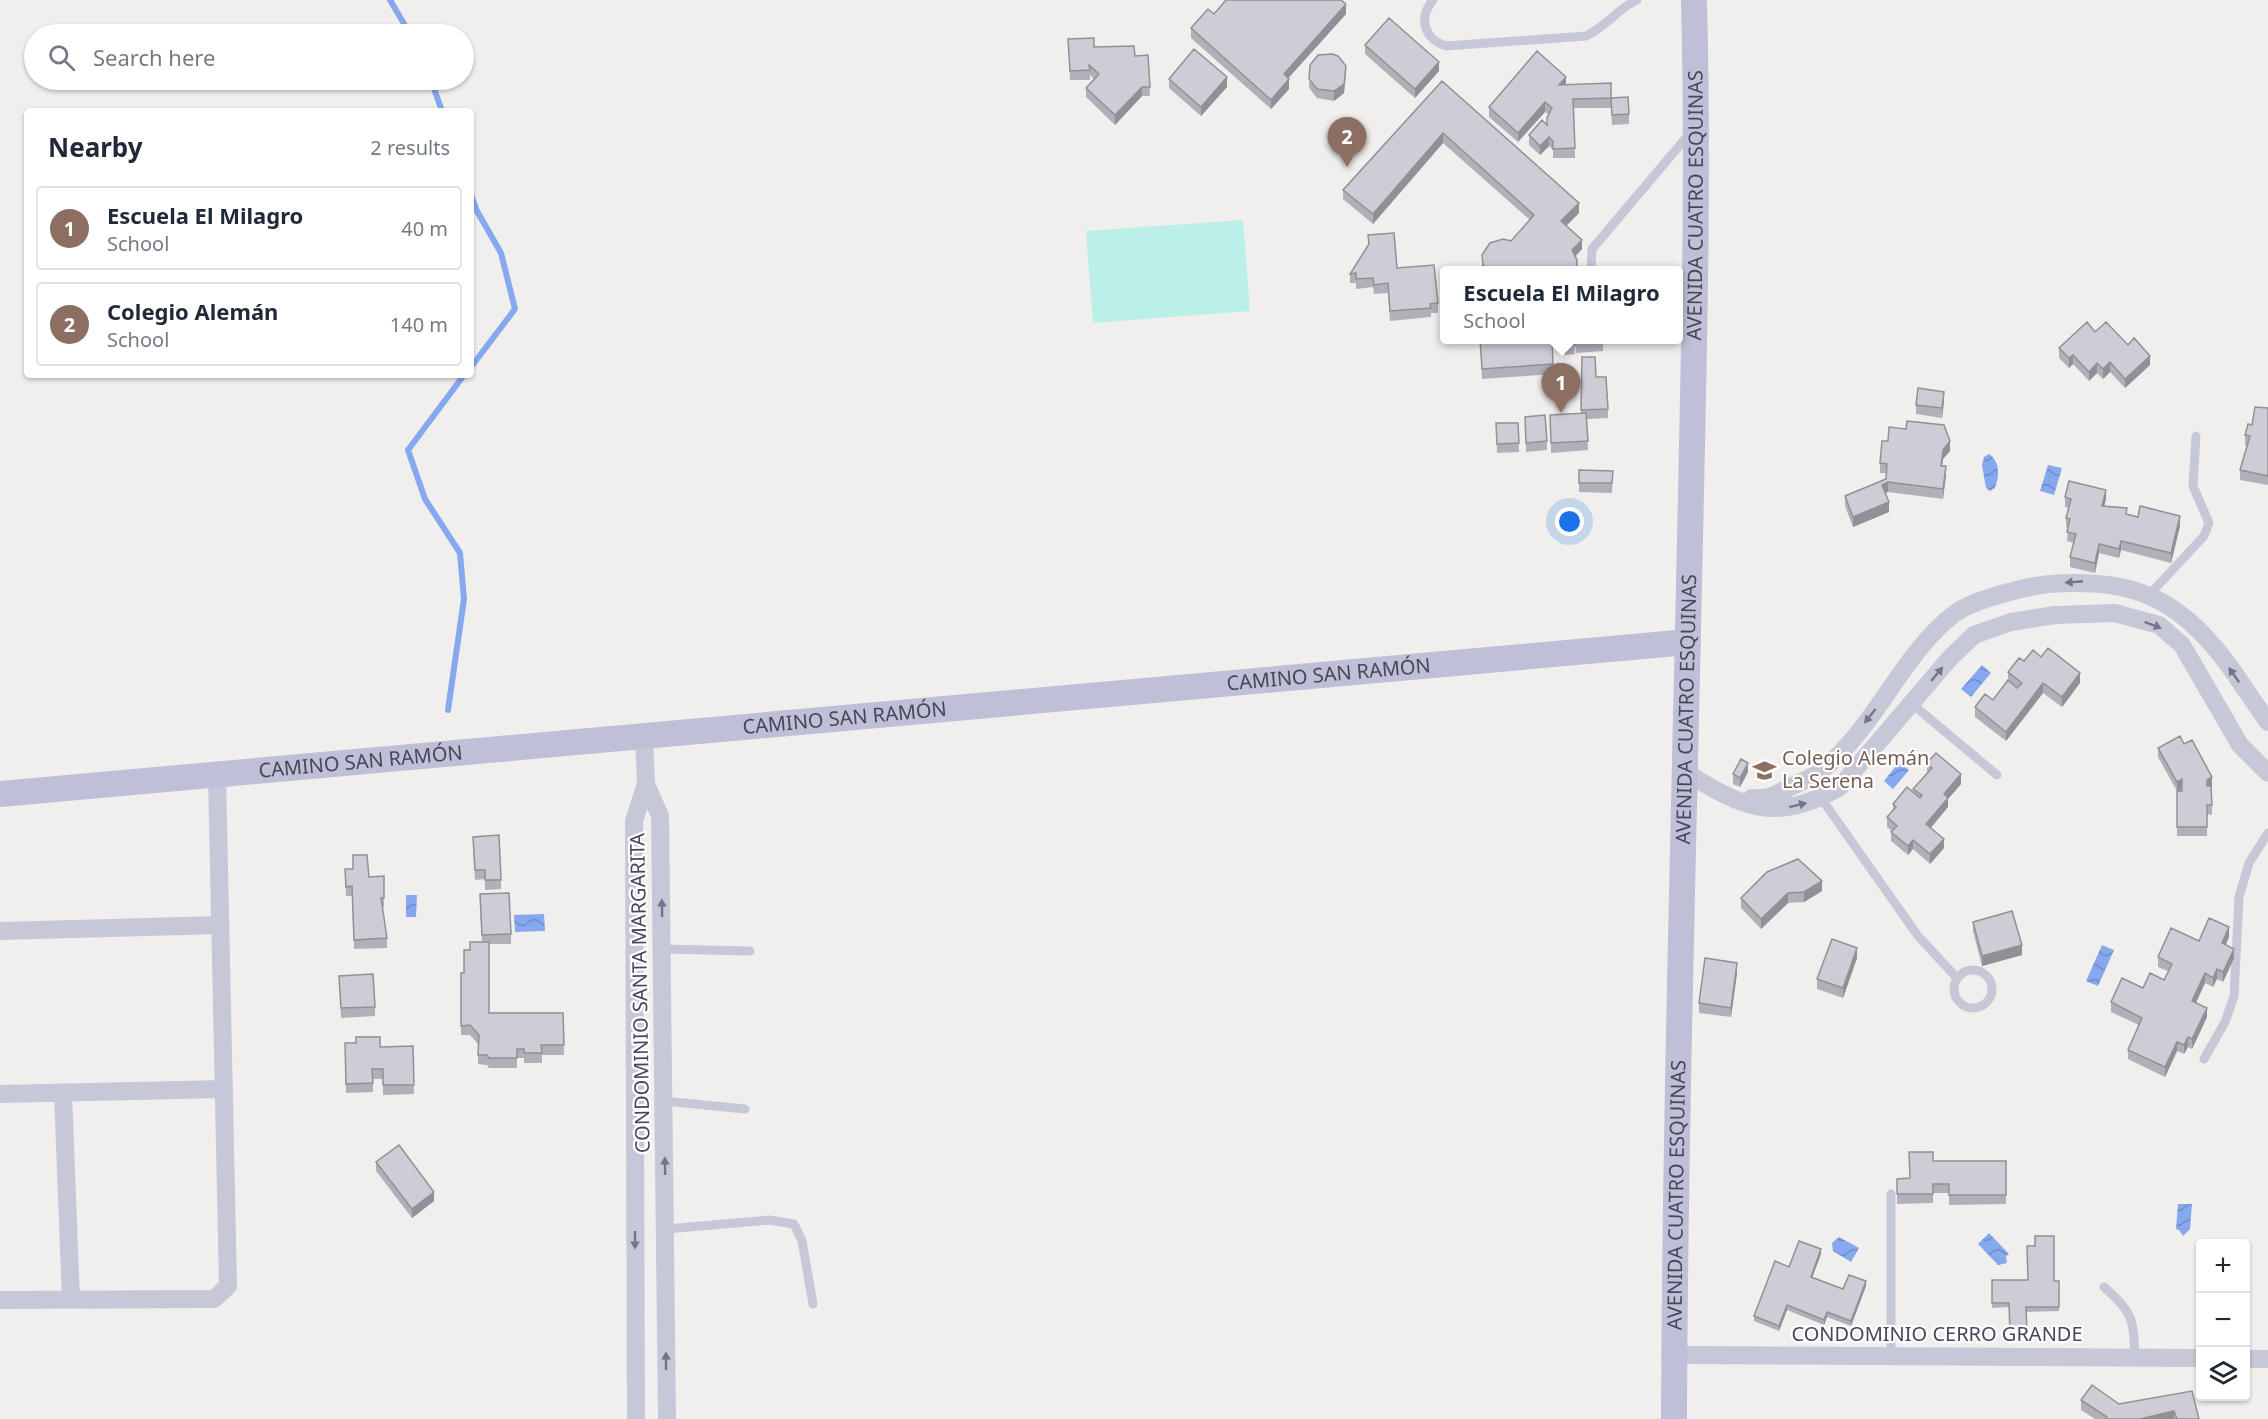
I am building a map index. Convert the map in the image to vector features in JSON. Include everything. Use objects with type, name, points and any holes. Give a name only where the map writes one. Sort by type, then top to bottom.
[{"type":"main road","name":"AVENIDA CUATRO ESQUINAS","points":[[1674,1419],[1688,642],[1687,302],[1697,125],[1694,0]]},
{"type":"main road","name":"CAMINO SAN RAMÓN","points":[[0,794],[1688,642]]},
{"type":"street","points":[[1684,767],[1724,790],[1739,796],[1764,800],[1822,771],[1852,739],[1937,629],[1957,612],[2031,586],[2086,581],[2121,585],[2150,594],[2185,618],[2215,647],[2268,722]]},
{"type":"street","points":[[2126,616],[2150,594]]},
{"type":"street","points":[[1684,767],[1722,795],[1742,804],[1794,808],[1821,798],[1840,787],[1950,658],[1974,635],[2011,622],[2055,615],[2115,613],[2159,625],[2182,645],[2240,745],[2268,773]]},
{"type":"street","name":"CONDOMINIO SANTA MARGARITA","points":[[636,1419],[634,821],[646,784],[644,736]]},
{"type":"street","points":[[0,1300],[214,1299],[228,1286],[217,775]]},
{"type":"street","name":"CONDOMINIO SANTA MARGARITA","points":[[646,784],[660,816],[667,1419]]},
{"type":"street","points":[[0,931],[220,926]]},
{"type":"street","points":[[0,1094],[224,1089]]},
{"type":"street","points":[[63,1093],[71,1300]]},
{"type":"street","points":[[635,1203],[666,1204]]},
{"type":"street","name":"CONDOMINIO CERRO GRANDE","points":[[1674,1355],[2196,1358]]},
{"type":"street","points":[[2250,1359],[2268,1359]]},
{"type":"lane","points":[[1433,0],[1428,7],[1424,23],[1431,39],[1446,46],[1586,36],[1605,26],[1620,11],[1637,0]]},
{"type":"lane","points":[[1591,266],[1592,249],[1697,125]]},
{"type":"lane","points":[[2150,594],[2204,536],[2209,523],[2193,486],[2196,436]]},
{"type":"lane","points":[[1912,704],[1997,776]]},
{"type":"lane","points":[[1821,798],[1918,936],[1957,978]]},
{"type":"lane","points":[[2204,1059],[2225,1022],[2234,996],[2239,897],[2249,863],[2268,833]]},
{"type":"lane","points":[[662,949],[750,951]]},
{"type":"lane","points":[[1968,970],[1975,970],[1987,976],[1992,988],[1989,1000],[1978,1008],[1961,1005],[1954,995],[1957,978],[1968,970]]},
{"type":"lane","points":[[664,1101],[745,1109]]},
{"type":"lane","points":[[1891,1194],[1891,1356]]},
{"type":"lane","points":[[666,1229],[769,1220],[794,1224],[802,1241],[813,1304]]},
{"type":"lane","points":[[2104,1287],[2126,1306],[2134,1324],[2135,1358]]},
{"type":"shaded area","points":[[1243,220],[1250,311],[1093,323],[1086,231]]},
{"type":"water","points":[[1989,454],[1996,461],[1998,470],[1995,488],[1990,491],[1986,488],[1982,465],[1984,457]]},
{"type":"water","points":[[2048,465],[2062,468],[2054,495],[2040,491]]},
{"type":"water","points":[[1982,665],[1991,673],[1971,697],[1961,689]]},
{"type":"water","points":[[1899,762],[1909,770],[1893,789],[1884,781]]},
{"type":"water","points":[[406,895],[417,895],[416,917],[406,917]]},
{"type":"water","points":[[544,914],[545,931],[515,932],[514,915]]},
{"type":"water","points":[[2102,945],[2114,950],[2098,986],[2086,981]]},
{"type":"water","points":[[2178,1204],[2192,1204],[2190,1229],[2183,1236],[2176,1229]]},
{"type":"water","points":[[1989,1233],[2009,1254],[2006,1256],[2007,1263],[1998,1265],[1978,1244]]},
{"type":"water","points":[[1839,1237],[1859,1248],[1851,1262],[1833,1251],[1832,1243]]},
{"type":"building","points":[[1226,0],[1341,0],[1346,4],[1284,74],[1289,79],[1271,100],[1191,28],[1208,9],[1214,14]]},
{"type":"building","points":[[1389,18],[1439,62],[1415,89],[1365,45]]},
{"type":"building","points":[[1094,38],[1094,47],[1134,46],[1135,56],[1148,55],[1150,87],[1142,87],[1115,115],[1086,88],[1099,74],[1089,65],[1090,70],[1070,71],[1068,39]]},
{"type":"building","points":[[1194,49],[1227,77],[1201,107],[1169,79]]},
{"type":"building","points":[[1537,51],[1566,77],[1559,85],[1611,83],[1611,98],[1573,99],[1575,148],[1553,149],[1553,141],[1549,137],[1540,146],[1529,135],[1542,120],[1547,125],[1547,118],[1552,108],[1545,102],[1518,133],[1489,107]]},
{"type":"building","points":[[1318,55],[1338,56],[1346,66],[1344,84],[1334,91],[1317,89],[1309,79],[1310,65]]},
{"type":"building","points":[[1442,81],[1579,203],[1561,221],[1582,240],[1572,250],[1577,266],[1484,266],[1482,255],[1490,243],[1503,239],[1511,241],[1534,215],[1443,133],[1373,214],[1343,190]]},
{"type":"building","points":[[1628,97],[1629,114],[1612,115],[1611,98]]},
{"type":"building","points":[[1394,233],[1397,268],[1434,265],[1438,303],[1430,304],[1431,308],[1390,311],[1388,283],[1374,285],[1373,278],[1356,279],[1356,273],[1350,274],[1369,244],[1368,235]]},
{"type":"building","points":[[2087,322],[2095,332],[2106,322],[2128,345],[2134,338],[2150,356],[2125,379],[2110,362],[2103,369],[2097,363],[2089,372],[2073,355],[2069,358],[2059,348]]},
{"type":"building","points":[[1480,344],[1552,344],[1553,364],[1482,369]]},
{"type":"building","points":[[1582,357],[1595,357],[1596,377],[1606,377],[1608,409],[1581,410]]},
{"type":"building","points":[[1918,388],[1944,392],[1942,408],[1916,405]]},
{"type":"building","points":[[2255,407],[2268,408],[2268,476],[2240,470],[2250,436],[2245,435],[2248,424],[2252,425]]},
{"type":"building","points":[[1586,413],[1588,441],[1551,443],[1550,415]]},
{"type":"building","points":[[1545,415],[1547,441],[1526,443],[1525,417]]},
{"type":"building","points":[[1907,421],[1944,425],[1950,441],[1943,450],[1941,466],[1946,466],[1943,489],[1888,482],[1882,485],[1889,502],[1853,517],[1845,496],[1886,479],[1887,464],[1880,463],[1882,441],[1888,441],[1889,427],[1906,429]]},
{"type":"building","points":[[1496,423],[1518,423],[1519,443],[1497,444]]},
{"type":"building","points":[[1579,470],[1613,471],[1612,483],[1579,483]]},
{"type":"building","points":[[2069,481],[2106,490],[2102,506],[2127,508],[2126,514],[2138,517],[2140,506],[2180,516],[2171,553],[2121,541],[2119,549],[2099,544],[2095,563],[2070,557],[2076,534],[2067,532],[2070,519],[2066,518],[2071,499],[2065,497]]},
{"type":"building","points":[[2048,648],[2080,673],[2062,697],[2043,683],[2006,732],[1975,707],[1985,694],[1993,700],[2008,680],[2017,688],[2022,683],[2008,672],[2019,658],[2024,661],[2033,650],[2041,657]]},
{"type":"building","points":[[2180,736],[2184,744],[2192,740],[2212,777],[2207,780],[2207,786],[2211,786],[2212,805],[2207,805],[2207,827],[2177,827],[2177,791],[2182,791],[2182,779],[2177,782],[2158,748]]},
{"type":"building","points":[[1936,753],[1961,774],[1944,794],[1948,798],[1926,824],[1944,839],[1930,854],[1913,840],[1908,846],[1891,832],[1897,826],[1887,817],[1896,807],[1893,804],[1907,787],[1920,798],[1922,795],[1913,789],[1932,768],[1927,763]]},
{"type":"building","points":[[1741,759],[1748,763],[1740,778],[1733,774]]},
{"type":"building","points":[[499,835],[501,880],[485,880],[485,870],[475,870],[473,837]]},
{"type":"building","points":[[353,855],[367,855],[369,877],[384,876],[384,898],[381,898],[387,938],[354,940],[352,886],[346,887],[345,869],[353,869]]},
{"type":"building","points":[[1798,859],[1822,881],[1804,892],[1788,893],[1761,919],[1741,898],[1767,872]]},
{"type":"building","points":[[509,893],[511,934],[482,935],[480,894]]},
{"type":"building","points":[[2012,911],[2022,945],[1982,956],[1973,922]]},
{"type":"building","points":[[2209,918],[2229,927],[2222,943],[2234,949],[2223,972],[2217,969],[2213,978],[2205,973],[2192,1001],[2207,1008],[2192,1039],[2188,1037],[2184,1045],[2177,1042],[2165,1067],[2128,1050],[2142,1018],[2111,1002],[2122,978],[2143,988],[2150,973],[2164,980],[2172,964],[2158,957],[2171,928],[2199,941]]},
{"type":"building","points":[[1832,939],[1857,948],[1843,988],[1817,979]]},
{"type":"building","points":[[470,942],[489,942],[489,1013],[563,1013],[564,1045],[541,1045],[542,1053],[524,1053],[524,1049],[517,1049],[517,1058],[489,1058],[487,1055],[478,1055],[479,1035],[470,1025],[461,1026],[461,973],[464,973],[464,950],[470,950]]},
{"type":"building","points":[[1705,958],[1737,963],[1731,1008],[1699,1003]]},
{"type":"building","points":[[373,974],[375,1007],[341,1008],[339,976]]},
{"type":"building","points":[[356,1037],[380,1037],[380,1047],[413,1046],[414,1085],[383,1085],[383,1069],[372,1069],[373,1083],[346,1084],[345,1043],[356,1043]]},
{"type":"building","points":[[399,1145],[434,1192],[412,1209],[376,1162]]},
{"type":"building","points":[[1909,1152],[1933,1152],[1933,1161],[2006,1161],[2006,1195],[1949,1195],[1949,1184],[1933,1184],[1933,1194],[1897,1194],[1897,1179],[1910,1178]]},
{"type":"building","points":[[2035,1236],[2054,1236],[2054,1281],[2059,1281],[2059,1307],[2026,1307],[2027,1333],[2010,1333],[2009,1303],[1992,1303],[1992,1280],[2028,1280],[2027,1246],[2035,1246]]},
{"type":"building","points":[[1799,1241],[1821,1249],[1811,1277],[1843,1289],[1849,1275],[1866,1281],[1851,1321],[1827,1312],[1824,1320],[1787,1305],[1779,1326],[1754,1316],[1775,1261],[1789,1267]]},
{"type":"building","points":[[2092,1385],[2119,1404],[2192,1391],[2199,1419],[2177,1419],[2174,1411],[2140,1419],[2106,1419],[2107,1417],[2081,1400]]},
{"type":"waterway","points":[[390,0],[404,24]]},
{"type":"waterway","points":[[435,90],[441,108]]},
{"type":"waterway","points":[[474,203],[501,253],[515,309],[474,363]]},
{"type":"waterway","points":[[448,710],[464,599],[460,553],[425,499],[408,450],[462,378]]},
{"type":"place","name":"Colegio Alemán","points":[[1347,167]]},
{"type":"place","name":"Escuela El Milagro","points":[[1561,413]]},
{"type":"place","name":"Colegio Alemán La Serena","points":[[1764,770]]}]
